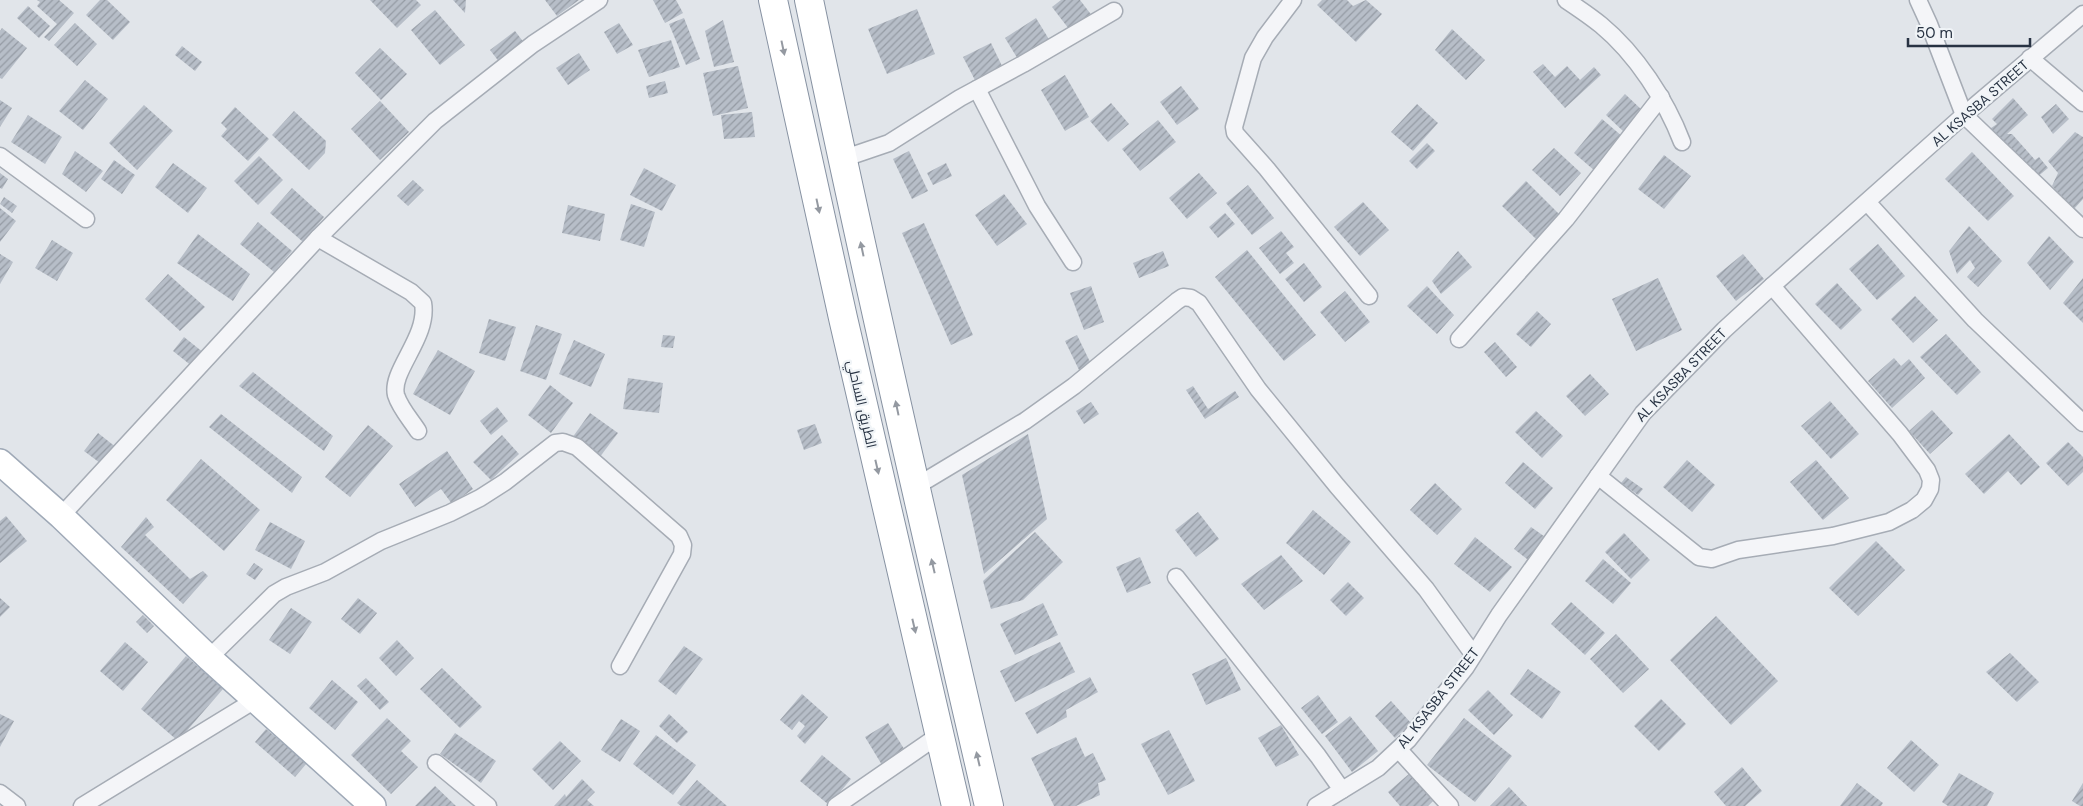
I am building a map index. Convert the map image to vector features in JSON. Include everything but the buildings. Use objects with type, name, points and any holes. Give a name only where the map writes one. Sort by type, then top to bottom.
[{"type":"highway","name":"الطريق الساحلي","points":[[773,0],[843,318],[956,806]]},
{"type":"highway","points":[[809,0],[842,159],[915,487],[989,806]]},
{"type":"main road","points":[[0,462],[61,516],[209,658],[373,806]]},
{"type":"street","points":[[61,516],[318,238],[435,121],[533,44],[599,0]]},
{"type":"street","points":[[1293,0],[1265,37],[1253,58],[1234,127],[1235,133],[1267,169],[1369,296]]},
{"type":"street","points":[[1566,0],[1602,26],[1624,48],[1661,97],[1672,117],[1682,142]]},
{"type":"street","points":[[1918,0],[1964,115],[2083,228]]},
{"type":"street","points":[[842,159],[889,143],[960,98],[1114,10]]},
{"type":"street","name":"AL KSASBA STREET","points":[[1316,806],[1378,768],[1399,750],[1466,667],[1473,654],[1643,413],[1724,330],[1772,286],[1964,115],[2083,14]]},
{"type":"street","points":[[2030,58],[2083,103]]},
{"type":"street","points":[[977,89],[1036,206],[1073,262]]},
{"type":"street","points":[[1458,339],[1566,218],[1661,97]]},
{"type":"street","points":[[0,156],[86,219]]},
{"type":"street","points":[[1867,202],[1975,320],[2083,423]]},
{"type":"street","points":[[318,238],[411,292],[423,303],[424,317],[421,329],[399,376],[395,390],[400,402],[418,431]]},
{"type":"street","points":[[1598,476],[1699,557],[1712,559],[1738,550],[1833,536],[1890,522],[1912,510],[1924,500],[1930,489],[1931,480],[1927,470],[1900,434],[1772,286]]},
{"type":"street","points":[[915,487],[1025,421],[1074,386],[1177,301],[1184,297],[1191,298],[1199,303],[1258,390],[1337,486],[1426,589],[1473,654]]},
{"type":"street","points":[[209,658],[274,594],[286,587],[324,572],[381,541],[450,513],[480,498],[505,482],[551,446],[563,442],[577,447],[679,536],[683,545],[682,554],[620,666]]},
{"type":"street","points":[[1176,577],[1318,756],[1342,790]]},
{"type":"street","points":[[82,806],[255,700]]},
{"type":"street","points":[[836,806],[939,735]]},
{"type":"street","points":[[1399,750],[1450,806]]},
{"type":"street","points":[[436,763],[488,806]]},
{"type":"street","points":[[0,793],[17,806]]}]
